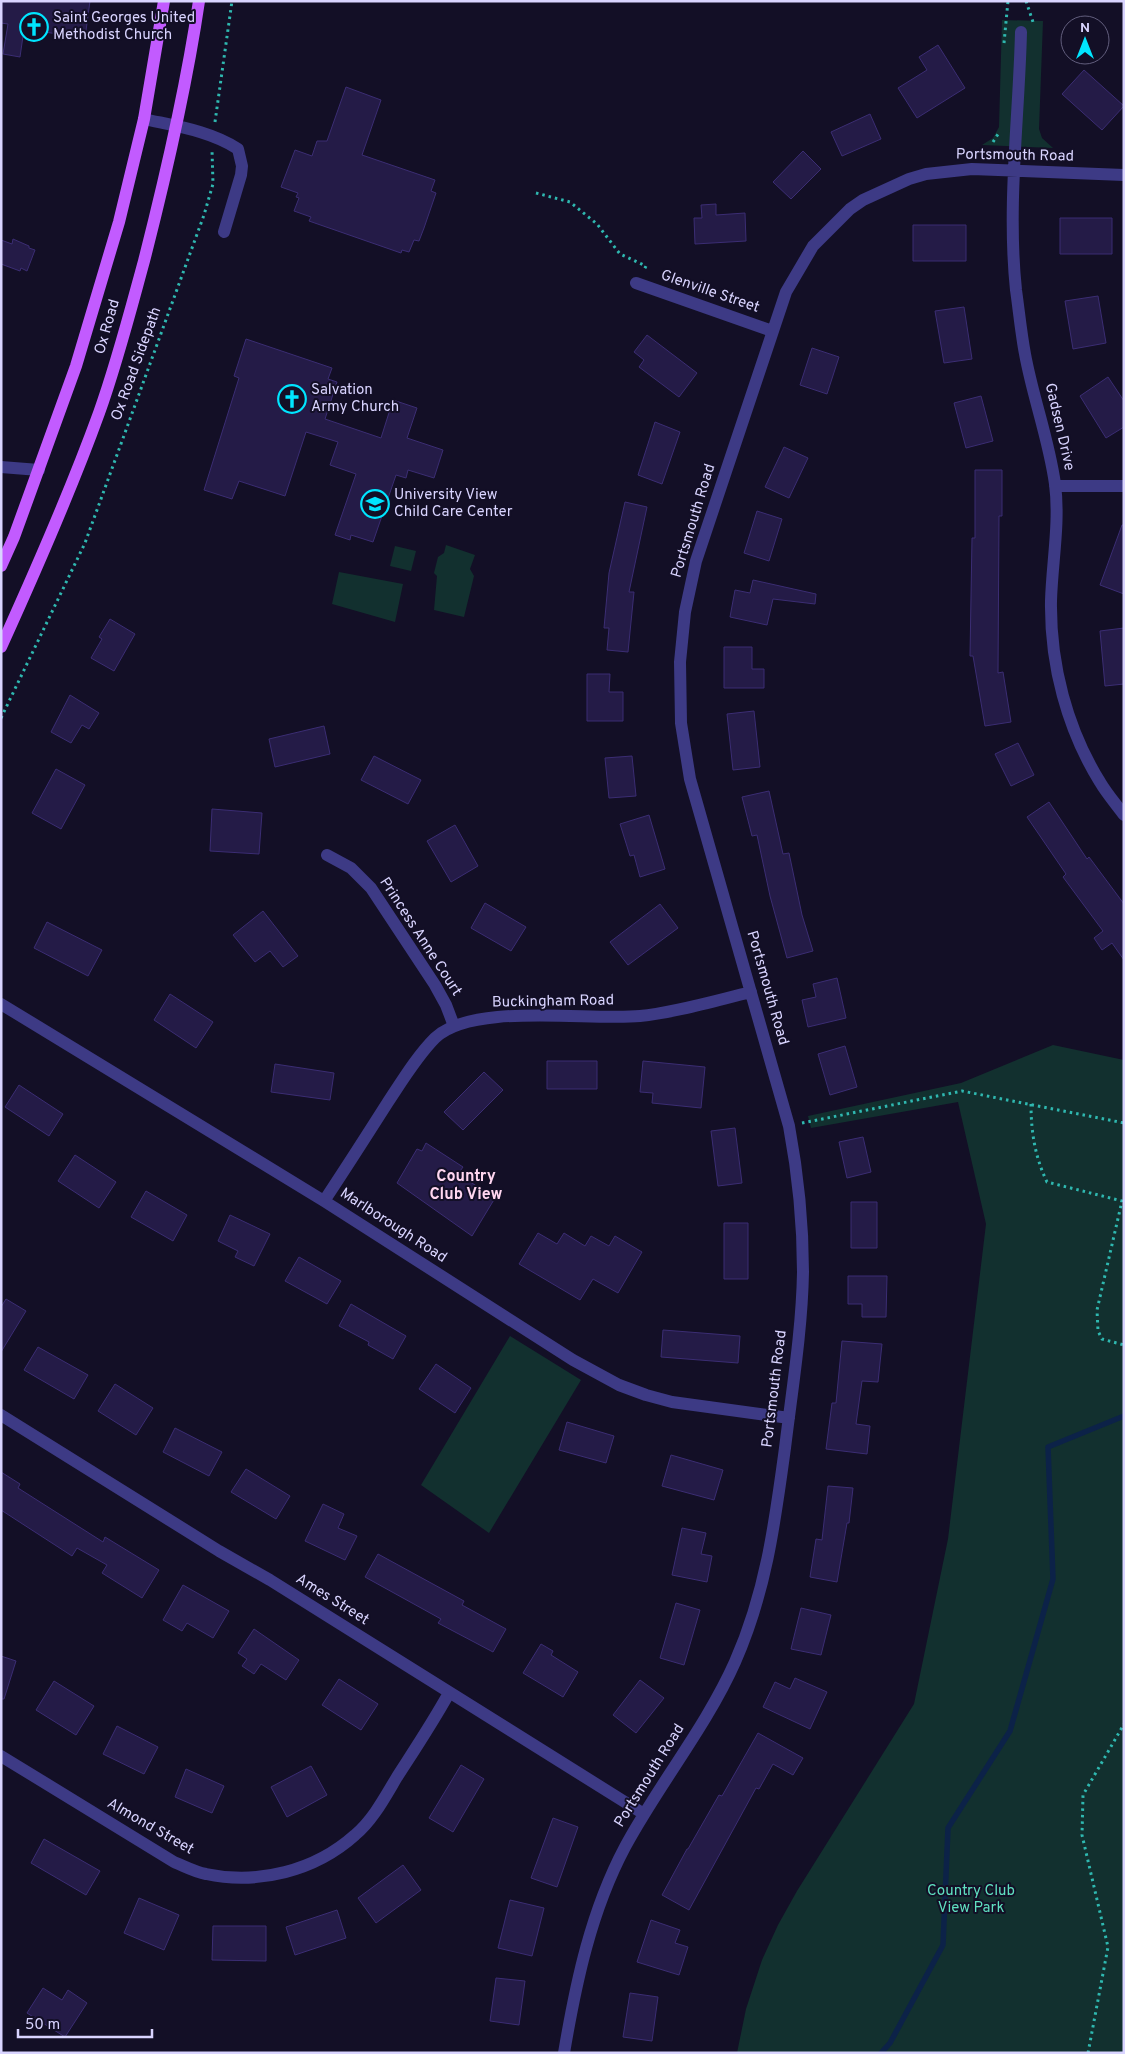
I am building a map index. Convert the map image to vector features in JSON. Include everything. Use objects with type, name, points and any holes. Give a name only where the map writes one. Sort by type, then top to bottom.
[{"type":"main road","name":"Ox Road","points":[[1,566],[39,470],[76,366],[119,222],[144,119],[164,1]]},
{"type":"main road","name":"Ox Road","points":[[1,647],[42,556],[99,413],[157,210],[176,126],[199,1]]},
{"type":"street","name":"Gadsen Drive","points":[[1021,32],[1014,222],[1016,288],[1025,355],[1048,448],[1055,486],[1055,550],[1051,600],[1052,629],[1058,674],[1068,714],[1083,751],[1100,783],[1124,815]]},
{"type":"street","points":[[144,119],[225,140],[238,149],[242,166],[224,232]]},
{"type":"street","name":"Portsmouth Road","points":[[564,2053],[579,1972],[601,1903],[624,1849],[716,1700],[735,1663],[752,1621],[773,1535],[799,1332],[803,1273],[801,1212],[796,1165],[789,1126],[690,779],[681,723],[680,662],[685,612],[696,561],[786,292],[813,246],[850,209],[863,200],[908,179],[926,174],[972,169],[1124,175]]},
{"type":"street","name":"Glenville Street","points":[[636,284],[772,331]]},
{"type":"street","points":[[1,467],[39,470]]},
{"type":"street","points":[[1055,486],[1124,486]]},
{"type":"street","name":"Princess Anne Court","points":[[327,854],[352,868],[371,888],[435,986],[446,1005],[454,1026]]},
{"type":"street","name":"Buckingham Road","points":[[324,1201],[406,1075],[436,1037],[454,1026],[472,1021],[514,1016],[602,1018],[640,1016],[678,1010],[751,992]]},
{"type":"street","name":"Marlborough Road","points":[[1,1004],[324,1201],[573,1360],[620,1385],[646,1396],[672,1402],[789,1418]]},
{"type":"street","name":"Ames Street","points":[[1,1415],[270,1580],[644,1814]]},
{"type":"street","name":"Almond Street","points":[[1,1756],[174,1862],[204,1874],[232,1878],[252,1878],[289,1872],[323,1858],[356,1835],[376,1811],[449,1693]]},
{"type":"path","name":"Ox Road Sidepath","points":[[1,718],[85,543],[204,215],[213,184],[212,136],[232,1]]},
{"type":"path","points":[[536,193],[570,202],[597,224],[620,254],[646,266],[636,284]]},
{"type":"path","points":[[789,1126],[962,1091],[1124,1123]]},
{"type":"path","points":[[1031,1104],[1031,1131],[1040,1168],[1047,1182],[1122,1201],[1097,1310],[1098,1331],[1102,1339],[1124,1345]]},
{"type":"path","points":[[1088,2053],[1108,1947],[1082,1835],[1082,1795],[1124,1724]]},
{"type":"green space","points":[[1002,20],[1043,21],[1039,129],[1042,138],[1053,148],[982,145],[993,138],[999,127]]},
{"type":"green space","points":[[446,545],[475,555],[470,569],[474,576],[464,617],[434,610],[437,576],[434,573],[438,557],[444,553]]},
{"type":"green space","points":[[395,546],[416,551],[411,571],[390,566]]},
{"type":"green space","points":[[339,572],[403,584],[395,622],[332,604]]},
{"type":"green space","name":"Country Club View Park","points":[[1053,1045],[1124,1060],[1124,2053],[737,2053],[746,2009],[762,1960],[778,1925],[797,1891],[914,1704],[948,1539],[986,1224],[958,1102],[811,1128],[808,1116],[961,1083]]},
{"type":"green space","points":[[510,1336],[581,1380],[489,1533],[421,1485]]},
{"type":"building","points":[[1,1],[90,1],[85,38],[24,29],[20,57],[3,54],[8,24],[1,23]]},
{"type":"building","points":[[938,45],[965,88],[917,118],[898,88],[927,70],[919,57]]},
{"type":"building","points":[[1084,70],[1124,106],[1102,130],[1062,94]]},
{"type":"building","points":[[346,87],[381,100],[362,155],[435,180],[431,191],[436,193],[424,228],[419,241],[414,240],[409,252],[402,250],[401,253],[309,221],[311,217],[294,211],[299,198],[296,197],[298,193],[281,187],[295,150],[312,156],[317,141],[327,141]]},
{"type":"building","points":[[870,114],[881,139],[842,156],[831,132]]},
{"type":"building","points":[[803,151],[821,169],[791,199],[773,182]]},
{"type":"building","points":[[716,204],[716,215],[745,213],[746,241],[695,244],[694,218],[702,218],[701,205]]},
{"type":"building","points":[[1060,218],[1112,218],[1112,254],[1060,254]]},
{"type":"building","points":[[913,225],[966,225],[966,261],[913,261]]},
{"type":"building","points":[[13,239],[35,250],[27,271],[21,268],[20,271],[1,264],[1,240],[12,244]]},
{"type":"building","points":[[1098,296],[1106,343],[1073,349],[1065,301]]},
{"type":"building","points":[[964,307],[972,359],[944,363],[935,311]]},
{"type":"building","points":[[647,335],[697,373],[679,397],[639,367],[644,360],[634,352]]},
{"type":"building","points":[[246,339],[332,368],[328,379],[337,382],[325,419],[381,438],[393,400],[417,408],[407,438],[443,450],[434,478],[408,470],[406,478],[396,475],[373,542],[351,535],[350,540],[335,535],[356,474],[330,465],[338,442],[306,432],[285,496],[239,481],[232,499],[204,490],[239,378],[234,376]]},
{"type":"building","points":[[812,348],[839,357],[827,394],[800,385]]},
{"type":"building","points":[[1108,377],[1124,401],[1124,427],[1106,438],[1080,396]]},
{"type":"building","points":[[981,396],[993,441],[966,448],[954,403]]},
{"type":"building","points":[[655,422],[680,432],[662,484],[638,475]]},
{"type":"building","points":[[784,447],[808,458],[789,498],[765,487]]},
{"type":"building","points":[[975,470],[1002,470],[1002,516],[999,516],[998,673],[1003,672],[1011,722],[985,726],[973,656],[970,656],[972,538],[975,538]]},
{"type":"building","points":[[625,502],[647,507],[629,592],[634,592],[628,652],[607,650],[609,628],[604,628],[609,573]]},
{"type":"building","points":[[757,511],[782,519],[769,561],[744,553]]},
{"type":"building","points":[[1122,525],[1124,525],[1124,594],[1100,585]]},
{"type":"building","points":[[753,580],[816,594],[815,604],[773,599],[767,625],[730,617],[735,590],[750,593]]},
{"type":"building","points":[[110,619],[135,634],[114,671],[91,658],[102,639],[99,637]]},
{"type":"building","points":[[1124,628],[1124,684],[1105,686],[1100,631]]},
{"type":"building","points":[[724,647],[752,647],[752,669],[764,669],[764,688],[724,688]]},
{"type":"building","points":[[587,674],[610,674],[609,692],[623,692],[623,721],[587,721]]},
{"type":"building","points":[[70,695],[99,713],[89,729],[82,725],[71,743],[51,732]]},
{"type":"building","points":[[754,711],[760,767],[733,770],[727,714]]},
{"type":"building","points":[[324,726],[330,754],[275,767],[269,739]]},
{"type":"building","points":[[1018,743],[1034,775],[1011,786],[995,754]]},
{"type":"building","points":[[374,756],[421,780],[408,804],[361,780]]},
{"type":"building","points":[[632,756],[636,796],[609,798],[605,758]]},
{"type":"building","points":[[56,769],[85,785],[61,829],[32,813]]},
{"type":"building","points":[[769,791],[783,854],[789,853],[802,915],[813,951],[787,958],[770,896],[757,835],[752,836],[742,797]]},
{"type":"building","points":[[1049,802],[1087,859],[1089,857],[1124,904],[1124,960],[1112,943],[1102,950],[1094,938],[1103,931],[1063,877],[1066,874],[1027,817]]},
{"type":"building","points":[[212,809],[262,813],[259,854],[210,851]]},
{"type":"building","points":[[649,815],[665,869],[640,877],[634,855],[630,856],[620,824]]},
{"type":"building","points":[[455,825],[478,866],[451,882],[427,841]]},
{"type":"building","points":[[485,903],[526,927],[511,951],[471,928]]},
{"type":"building","points":[[660,904],[678,928],[628,965],[610,942]]},
{"type":"building","points":[[263,911],[298,956],[283,967],[270,951],[255,962],[233,935]]},
{"type":"building","points":[[47,922],[102,950],[88,976],[34,948]]},
{"type":"building","points":[[837,978],[846,1018],[808,1027],[802,1000],[816,997],[813,984]]},
{"type":"building","points":[[170,994],[213,1022],[196,1048],[154,1020]]},
{"type":"building","points":[[845,1046],[857,1087],[830,1095],[818,1054]]},
{"type":"building","points":[[547,1061],[597,1061],[597,1089],[547,1089]]},
{"type":"building","points":[[643,1061],[705,1067],[701,1108],[652,1103],[653,1093],[640,1092]]},
{"type":"building","points":[[275,1064],[334,1073],[330,1100],[271,1092]]},
{"type":"building","points":[[484,1072],[503,1090],[463,1130],[444,1112]]},
{"type":"building","points":[[19,1085],[63,1114],[49,1136],[5,1107]]},
{"type":"building","points":[[735,1128],[742,1183],[718,1186],[711,1131]]},
{"type":"building","points":[[863,1137],[871,1172],[847,1178],[839,1142]]},
{"type":"building","points":[[426,1143],[463,1167],[458,1174],[495,1198],[472,1236],[397,1183],[417,1149],[422,1151]]},
{"type":"building","points":[[75,1155],[116,1182],[99,1208],[58,1181]]},
{"type":"building","points":[[146,1191],[187,1215],[173,1241],[131,1217]]},
{"type":"building","points":[[851,1202],[877,1202],[877,1248],[851,1248]]},
{"type":"building","points":[[230,1215],[270,1234],[254,1266],[235,1257],[238,1251],[218,1241]]},
{"type":"building","points":[[724,1223],[748,1223],[748,1279],[724,1279]]},
{"type":"building","points":[[538,1233],[557,1244],[564,1233],[585,1246],[591,1236],[609,1246],[615,1236],[642,1252],[618,1293],[593,1279],[580,1300],[519,1264]]},
{"type":"building","points":[[299,1257],[341,1281],[327,1304],[285,1281]]},
{"type":"building","points":[[848,1276],[887,1276],[886,1317],[862,1317],[862,1304],[848,1304]]},
{"type":"building","points":[[6,1299],[26,1311],[1,1352],[1,1307]]},
{"type":"building","points":[[351,1304],[406,1336],[393,1359],[368,1345],[369,1342],[339,1326]]},
{"type":"building","points":[[663,1330],[740,1336],[738,1363],[661,1357]]},
{"type":"building","points":[[842,1341],[882,1344],[878,1382],[862,1381],[856,1424],[870,1426],[867,1454],[826,1449],[832,1403],[836,1403]]},
{"type":"building","points":[[38,1347],[88,1375],[74,1399],[24,1370]]},
{"type":"building","points":[[436,1364],[471,1388],[455,1413],[419,1389]]},
{"type":"building","points":[[115,1384],[153,1408],[136,1435],[98,1411]]},
{"type":"building","points":[[567,1422],[614,1436],[606,1463],[559,1450]]},
{"type":"building","points":[[175,1428],[222,1452],[209,1476],[163,1452]]},
{"type":"building","points":[[671,1455],[723,1470],[714,1500],[662,1486]]},
{"type":"building","points":[[246,1469],[290,1496],[276,1519],[231,1492]]},
{"type":"building","points":[[1,1472],[20,1484],[18,1488],[103,1542],[105,1537],[159,1570],[142,1598],[102,1573],[107,1565],[77,1548],[72,1556],[1,1510]]},
{"type":"building","points":[[828,1486],[853,1488],[849,1523],[847,1523],[837,1582],[810,1577],[816,1539],[822,1540]]},
{"type":"building","points":[[323,1504],[344,1514],[338,1528],[357,1536],[345,1560],[305,1541]]},
{"type":"building","points":[[682,1528],[706,1533],[701,1554],[712,1556],[707,1582],[672,1575]]},
{"type":"building","points":[[378,1554],[464,1601],[462,1605],[506,1629],[493,1652],[438,1623],[441,1619],[365,1577]]},
{"type":"building","points":[[183,1585],[229,1611],[213,1638],[187,1623],[182,1631],[163,1620]]},
{"type":"building","points":[[676,1603],[700,1610],[684,1665],[660,1658]]},
{"type":"building","points":[[801,1608],[831,1615],[821,1655],[791,1649]]},
{"type":"building","points":[[254,1629],[299,1660],[286,1680],[261,1664],[254,1674],[242,1666],[247,1659],[238,1653]]},
{"type":"building","points":[[541,1644],[553,1651],[551,1655],[578,1672],[563,1697],[523,1673]]},
{"type":"building","points":[[1,1656],[16,1661],[4,1699],[1,1699]]},
{"type":"building","points":[[795,1678],[827,1692],[810,1729],[763,1707],[775,1682],[790,1689]]},
{"type":"building","points":[[339,1679],[378,1704],[361,1730],[322,1705]]},
{"type":"building","points":[[640,1680],[664,1698],[636,1733],[613,1715]]},
{"type":"building","points":[[54,1681],[94,1706],[76,1735],[36,1710]]},
{"type":"building","points":[[117,1726],[158,1747],[144,1774],[103,1754]]},
{"type":"building","points":[[758,1733],[803,1758],[793,1775],[773,1764],[759,1789],[756,1788],[689,1910],[662,1895],[719,1795],[722,1796]]},
{"type":"building","points":[[461,1765],[484,1779],[453,1832],[429,1818]]},
{"type":"building","points":[[311,1766],[327,1795],[287,1817],[271,1787]]},
{"type":"building","points":[[186,1769],[224,1786],[212,1813],[175,1797]]},
{"type":"building","points":[[553,1818],[578,1827],[557,1887],[531,1878]]},
{"type":"building","points":[[44,1839],[100,1871],[86,1895],[31,1863]]},
{"type":"building","points":[[403,1865],[421,1890],[376,1923],[358,1898]]},
{"type":"building","points":[[139,1898],[179,1915],[164,1950],[124,1933]]},
{"type":"building","points":[[510,1900],[544,1908],[532,1956],[498,1948]]},
{"type":"building","points":[[337,1910],[346,1938],[295,1955],[286,1927]]},
{"type":"building","points":[[651,1920],[680,1930],[675,1943],[688,1947],[679,1975],[637,1962]]},
{"type":"building","points":[[213,1926],[266,1926],[266,1961],[212,1960]]},
{"type":"building","points":[[496,1978],[525,1981],[519,2025],[490,2021]]},
{"type":"building","points":[[43,1988],[62,2000],[68,1990],[87,2003],[65,2037],[27,2013]]},
{"type":"building","points":[[630,1993],[658,1997],[652,2041],[623,2037]]},
{"type":"waterway","points":[[881,2053],[890,2043],[943,1945],[948,1828],[1010,1731],[1053,1579],[1048,1447],[1124,1416]]},
{"type":"place","name":"Saint Georges United Methodist Church","points":[[34,27]]},
{"type":"place","name":"Salvation Army Church","points":[[292,399]]},
{"type":"place","name":"University View Child Care Center","points":[[375,504]]},
{"type":"district","name":"Country Club View","points":[[466,1186]]}]
